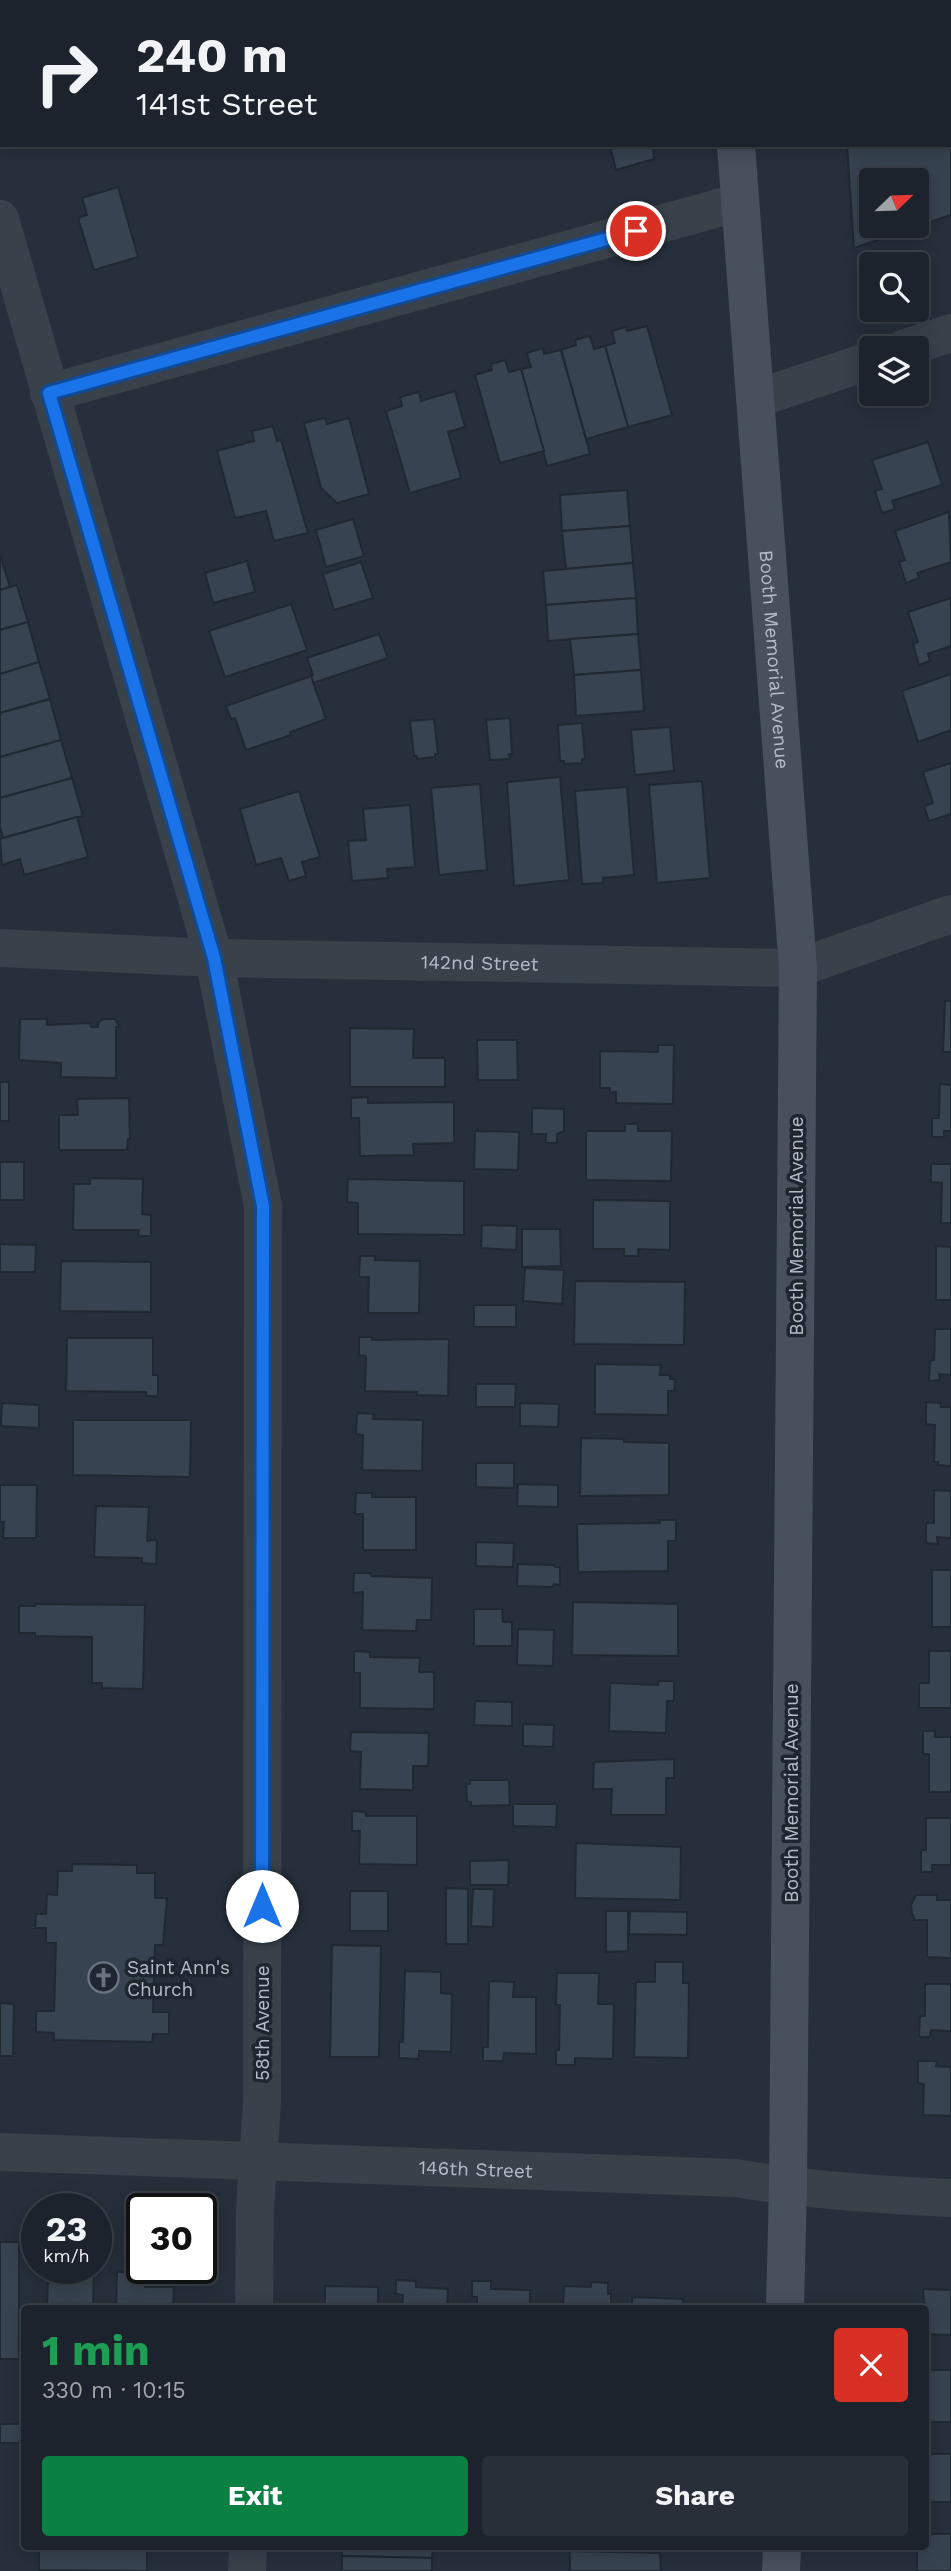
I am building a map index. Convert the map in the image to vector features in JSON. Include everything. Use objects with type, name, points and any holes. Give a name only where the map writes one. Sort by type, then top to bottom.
[{"type":"street","name":"Booth Memorial Avenue","points":[[736,147],[798,968],[785,2305]]},
{"type":"street","points":[[49,393],[740,202]]},
{"type":"street","name":"58th Avenue","points":[[0,219],[214,958],[263,1206],[262,2102],[254,2305]]},
{"type":"street","points":[[929,340],[951,333]]},
{"type":"street","points":[[755,399],[859,364]]},
{"type":"street","name":"142nd Street","points":[[0,948],[214,958],[798,968],[951,914]]},
{"type":"street","name":"146th Street","points":[[0,2152],[735,2178],[856,2194],[951,2198]]},
{"type":"street","points":[[247,2571],[248,2550]]},
{"type":"street","points":[[782,2550],[782,2571]]},
{"type":"building","points":[[653,147],[654,159],[616,170],[611,149]]},
{"type":"building","points":[[847,147],[951,147],[951,215],[929,222],[929,168],[859,168],[859,238],[883,238],[854,248]]},
{"type":"building","points":[[118,187],[138,257],[94,270],[78,218],[87,215],[82,198]]},
{"type":"building","points":[[647,326],[672,415],[628,427],[605,346],[615,343],[612,331],[626,327],[627,331]]},
{"type":"building","points":[[590,336],[594,349],[605,346],[628,427],[586,439],[561,350],[576,345],[575,340]]},
{"type":"building","points":[[543,348],[544,354],[561,350],[590,454],[547,466],[521,369],[531,367],[527,353]]},
{"type":"building","points":[[505,360],[509,372],[521,369],[544,451],[500,463],[475,375],[492,370],[491,364]]},
{"type":"building","points":[[455,391],[465,427],[448,432],[461,478],[410,493],[386,411],[402,406],[400,397],[419,392],[421,401]]},
{"type":"building","points":[[325,418],[327,424],[349,418],[369,494],[337,503],[321,488],[304,423]]},
{"type":"building","points":[[273,426],[277,441],[281,440],[308,533],[274,541],[266,511],[235,518],[217,451],[254,441],[252,431]]},
{"type":"building","points":[[928,442],[942,485],[892,501],[895,509],[882,513],[875,491],[882,489],[872,460]]},
{"type":"building","points":[[627,490],[630,526],[562,531],[560,495]]},
{"type":"building","points":[[949,512],[951,562],[917,573],[919,578],[906,583],[899,562],[905,560],[895,531]]},
{"type":"building","points":[[353,519],[364,556],[326,567],[316,530]]},
{"type":"building","points":[[630,526],[633,563],[566,569],[562,531]]},
{"type":"building","points":[[0,555],[10,587],[0,590]]},
{"type":"building","points":[[247,561],[255,592],[213,603],[205,573]]},
{"type":"building","points":[[361,562],[373,598],[334,610],[323,574]]},
{"type":"building","points":[[633,563],[636,598],[546,605],[543,571]]},
{"type":"building","points":[[17,585],[28,622],[0,630],[0,590]]},
{"type":"building","points":[[636,598],[638,634],[548,641],[546,605]]},
{"type":"building","points":[[951,598],[951,646],[928,654],[930,661],[919,665],[913,644],[918,642],[908,612]]},
{"type":"building","points":[[291,604],[307,650],[225,677],[209,631]]},
{"type":"building","points":[[28,622],[39,662],[0,674],[0,630]]},
{"type":"building","points":[[379,634],[388,658],[313,683],[307,658]]},
{"type":"building","points":[[638,634],[641,670],[574,675],[570,639]]},
{"type":"building","points":[[39,662],[50,699],[0,713],[0,674]]},
{"type":"building","points":[[641,670],[644,711],[576,716],[574,675]]},
{"type":"building","points":[[951,674],[951,730],[918,742],[902,691]]},
{"type":"building","points":[[311,676],[326,719],[290,732],[291,735],[246,750],[235,718],[231,719],[226,706]]},
{"type":"building","points":[[50,699],[61,740],[0,757],[0,713]]},
{"type":"building","points":[[510,718],[510,759],[490,760],[486,720]]},
{"type":"building","points":[[434,719],[438,754],[435,754],[435,757],[417,759],[417,756],[414,756],[410,721]]},
{"type":"building","points":[[582,723],[585,759],[582,759],[582,763],[564,764],[564,761],[560,761],[558,725]]},
{"type":"building","points":[[670,727],[674,771],[635,775],[631,730]]},
{"type":"building","points":[[61,740],[72,778],[0,798],[0,757]]},
{"type":"building","points":[[951,763],[951,814],[929,821],[924,806],[933,803],[923,772]]},
{"type":"building","points":[[560,777],[569,880],[514,886],[507,782]]},
{"type":"building","points":[[72,778],[83,816],[3,838],[0,827],[0,798]]},
{"type":"building","points":[[702,781],[710,878],[657,883],[649,785]]},
{"type":"building","points":[[480,784],[487,870],[439,875],[431,788]]},
{"type":"building","points":[[627,787],[634,875],[603,878],[603,883],[582,884],[575,791]]},
{"type":"building","points":[[299,791],[320,857],[302,862],[306,876],[289,881],[281,858],[256,865],[240,809]]},
{"type":"building","points":[[410,805],[415,867],[387,869],[388,878],[352,881],[348,841],[366,840],[363,809]]},
{"type":"building","points":[[77,817],[88,857],[24,875],[20,859],[2,865],[0,839]]},
{"type":"building","points":[[945,1001],[951,1001],[951,1052],[943,1052]]},
{"type":"building","points":[[20,1019],[47,1019],[47,1025],[90,1023],[91,1027],[98,1027],[98,1023],[103,1019],[115,1019],[120,1027],[116,1027],[116,1078],[61,1077],[61,1063],[19,1060]]},
{"type":"building","points":[[350,1028],[414,1029],[413,1058],[445,1058],[445,1087],[350,1087]]},
{"type":"building","points":[[477,1040],[517,1040],[518,1080],[478,1080]]},
{"type":"building","points":[[658,1045],[674,1045],[673,1104],[616,1103],[616,1092],[610,1093],[610,1088],[600,1088],[600,1051],[658,1052]]},
{"type":"building","points":[[0,1082],[9,1082],[9,1121],[0,1121]]},
{"type":"building","points":[[940,1084],[951,1085],[951,1131],[944,1131],[944,1137],[932,1137],[932,1118],[939,1118]]},
{"type":"building","points":[[368,1097],[368,1103],[454,1102],[454,1143],[413,1144],[414,1155],[360,1156],[359,1118],[351,1118],[351,1098]]},
{"type":"building","points":[[129,1098],[130,1139],[127,1150],[59,1150],[59,1115],[78,1115],[77,1099]]},
{"type":"building","points":[[532,1108],[564,1109],[564,1131],[557,1134],[557,1143],[546,1143],[546,1134],[532,1134]]},
{"type":"building","points":[[625,1124],[638,1124],[638,1131],[672,1131],[671,1181],[586,1180],[586,1131],[625,1131]]},
{"type":"building","points":[[475,1131],[519,1132],[518,1170],[474,1169]]},
{"type":"building","points":[[0,1162],[24,1162],[24,1200],[0,1200]]},
{"type":"building","points":[[931,1164],[951,1164],[951,1223],[941,1223],[942,1183],[931,1182]]},
{"type":"building","points":[[90,1178],[143,1179],[142,1214],[151,1215],[151,1236],[138,1236],[139,1230],[73,1230],[74,1184],[90,1184]]},
{"type":"building","points":[[348,1179],[464,1181],[464,1235],[358,1234],[358,1203],[347,1202]]},
{"type":"building","points":[[593,1200],[670,1201],[670,1250],[638,1249],[638,1256],[624,1256],[624,1249],[593,1249]]},
{"type":"building","points":[[482,1225],[517,1226],[516,1250],[481,1248]]},
{"type":"building","points":[[522,1229],[560,1229],[561,1266],[522,1267]]},
{"type":"building","points":[[0,1244],[36,1245],[35,1272],[0,1272]]},
{"type":"building","points":[[936,1246],[951,1247],[951,1300],[936,1300]]},
{"type":"building","points":[[360,1256],[375,1256],[375,1260],[420,1261],[419,1313],[368,1313],[369,1277],[359,1277]]},
{"type":"building","points":[[61,1261],[151,1262],[151,1312],[60,1311]]},
{"type":"building","points":[[525,1268],[564,1270],[562,1304],[523,1301]]},
{"type":"building","points":[[575,1281],[685,1282],[684,1345],[574,1344]]},
{"type":"building","points":[[474,1305],[516,1305],[516,1327],[474,1327]]},
{"type":"building","points":[[935,1329],[951,1329],[951,1375],[939,1374],[940,1380],[929,1381],[930,1361],[934,1360]]},
{"type":"building","points":[[359,1337],[372,1337],[372,1340],[449,1339],[448,1396],[417,1395],[417,1392],[365,1391],[366,1356],[359,1355]]},
{"type":"building","points":[[67,1338],[153,1338],[153,1375],[158,1375],[158,1396],[146,1396],[146,1392],[66,1391]]},
{"type":"building","points":[[595,1364],[661,1365],[660,1375],[670,1375],[670,1379],[675,1379],[674,1391],[668,1391],[668,1415],[595,1414]]},
{"type":"building","points":[[476,1384],[516,1384],[515,1407],[476,1407]]},
{"type":"building","points":[[926,1402],[951,1407],[951,1466],[934,1462],[935,1425],[926,1424]]},
{"type":"building","points":[[2,1403],[39,1405],[39,1428],[1,1426]]},
{"type":"building","points":[[520,1403],[559,1404],[558,1427],[520,1426]]},
{"type":"building","points":[[357,1413],[374,1414],[373,1419],[423,1420],[422,1471],[362,1470],[363,1435],[356,1434]]},
{"type":"building","points":[[73,1420],[191,1420],[190,1477],[73,1475]]},
{"type":"building","points":[[581,1438],[669,1443],[669,1495],[580,1496]]},
{"type":"building","points":[[476,1463],[514,1463],[514,1488],[476,1487]]},
{"type":"building","points":[[518,1484],[558,1485],[558,1507],[517,1506]]},
{"type":"building","points":[[0,1485],[37,1485],[36,1538],[3,1538]]},
{"type":"building","points":[[934,1490],[951,1491],[951,1538],[937,1537],[938,1544],[926,1543],[926,1523],[934,1523]]},
{"type":"building","points":[[356,1493],[372,1493],[372,1497],[416,1497],[416,1550],[363,1550],[363,1514],[355,1514]]},
{"type":"building","points":[[96,1506],[149,1507],[147,1541],[157,1540],[156,1564],[142,1563],[142,1558],[94,1557]]},
{"type":"building","points":[[659,1520],[676,1520],[676,1541],[668,1541],[668,1571],[578,1572],[577,1524],[660,1523]]},
{"type":"building","points":[[476,1542],[514,1543],[513,1567],[476,1566]]},
{"type":"building","points":[[518,1564],[560,1567],[560,1585],[517,1586]]},
{"type":"building","points":[[932,1570],[951,1570],[951,1627],[932,1627]]},
{"type":"building","points":[[354,1573],[432,1578],[431,1620],[417,1620],[416,1631],[362,1630],[363,1592],[353,1593]]},
{"type":"building","points":[[573,1602],[678,1604],[678,1656],[572,1655]]},
{"type":"building","points":[[145,1605],[143,1689],[102,1688],[102,1683],[92,1683],[92,1637],[35,1636],[35,1633],[19,1633],[19,1606]]},
{"type":"building","points":[[474,1609],[502,1609],[503,1622],[512,1622],[512,1646],[474,1646]]},
{"type":"building","points":[[518,1629],[554,1630],[553,1666],[517,1665]]},
{"type":"building","points":[[354,1651],[370,1652],[370,1657],[420,1658],[419,1672],[434,1672],[434,1709],[360,1708],[360,1673],[354,1673]]},
{"type":"building","points":[[929,1651],[951,1651],[951,1708],[919,1708],[919,1683],[929,1683]]},
{"type":"building","points":[[658,1681],[674,1681],[674,1701],[667,1701],[666,1733],[609,1731],[610,1683],[658,1685]]},
{"type":"building","points":[[475,1701],[512,1702],[512,1726],[474,1725]]},
{"type":"building","points":[[523,1724],[554,1725],[553,1747],[523,1746]]},
{"type":"building","points":[[923,1731],[935,1731],[935,1737],[951,1737],[951,1792],[929,1792],[929,1754],[923,1754]]},
{"type":"building","points":[[351,1732],[429,1733],[428,1766],[413,1766],[413,1790],[360,1789],[361,1752],[350,1751]]},
{"type":"building","points":[[674,1759],[674,1778],[666,1778],[666,1815],[611,1815],[612,1789],[593,1789],[594,1762]]},
{"type":"building","points":[[470,1780],[509,1780],[510,1805],[471,1806],[471,1802],[467,1802],[466,1784],[470,1784]]},
{"type":"building","points":[[513,1804],[557,1804],[556,1827],[513,1826]]},
{"type":"building","points":[[352,1811],[366,1812],[366,1816],[417,1816],[417,1865],[359,1864],[360,1831],[352,1831]]},
{"type":"building","points":[[926,1818],[951,1818],[951,1865],[932,1865],[932,1872],[921,1872],[921,1850],[926,1850]]},
{"type":"building","points":[[576,1843],[681,1847],[680,1900],[575,1898]]},
{"type":"building","points":[[509,1860],[508,1885],[470,1885],[470,1861]]},
{"type":"building","name":"Saint Ann's Church","points":[[72,1864],[137,1865],[137,1873],[155,1873],[155,1898],[167,1898],[163,1945],[155,1945],[153,2012],[169,2012],[169,2034],[153,2034],[152,2042],[54,2040],[54,2033],[36,2032],[36,2011],[54,2011],[56,1943],[46,1943],[46,1928],[35,1928],[36,1914],[46,1914],[47,1894],[57,1895],[58,1871],[72,1871]]},
{"type":"building","points":[[446,1888],[468,1889],[468,1944],[446,1944]]},
{"type":"building","points":[[473,1889],[494,1889],[493,1927],[471,1926]]},
{"type":"building","points":[[350,1891],[388,1891],[388,1931],[350,1931]]},
{"type":"building","points":[[916,1895],[937,1895],[937,1900],[951,1900],[951,1958],[927,1957],[927,1920],[915,1920],[912,1913],[911,1905]]},
{"type":"building","points":[[606,1911],[628,1911],[628,1951],[606,1952]]},
{"type":"building","points":[[630,1911],[687,1912],[687,1935],[629,1934]]},
{"type":"building","points":[[332,1945],[381,1946],[379,2057],[330,2057]]},
{"type":"building","points":[[655,1962],[683,1962],[683,1983],[689,1983],[688,2058],[634,2057],[636,1982],[655,1982]]},
{"type":"building","points":[[405,1971],[441,1972],[441,1993],[452,1994],[451,2052],[419,2051],[419,2059],[399,2058],[399,2042],[403,2042]]},
{"type":"building","points":[[557,1973],[599,1973],[598,2004],[614,2004],[613,2059],[575,2058],[575,2065],[556,2065],[560,2005],[556,2005]]},
{"type":"building","points":[[489,1981],[514,1982],[513,1997],[536,1997],[536,2054],[504,2053],[503,2061],[483,2061],[483,2047],[488,2047]]},
{"type":"building","points":[[925,1984],[951,1984],[951,2031],[931,2030],[930,2037],[919,2037],[920,2016],[925,2016]]},
{"type":"building","points":[[0,2003],[14,2004],[13,2056],[0,2056]]},
{"type":"building","points":[[918,2061],[937,2061],[936,2066],[951,2067],[951,2116],[923,2115],[924,2084],[918,2083]]},
{"type":"building","points":[[0,2242],[19,2242],[19,2359],[0,2359]]},
{"type":"building","points":[[117,2272],[126,2272],[126,2284],[174,2287],[173,2305],[116,2305]]},
{"type":"building","points":[[396,2280],[416,2281],[416,2287],[448,2289],[447,2305],[402,2305],[403,2295],[396,2294]]},
{"type":"building","points":[[472,2281],[491,2281],[491,2289],[530,2290],[530,2305],[477,2305],[477,2297],[472,2297]]},
{"type":"building","points":[[591,2282],[608,2283],[611,2305],[563,2305],[564,2286],[591,2287]]},
{"type":"building","points":[[48,2284],[94,2284],[93,2305],[47,2305]]},
{"type":"building","points":[[325,2286],[378,2287],[378,2305],[325,2305]]},
{"type":"building","points":[[923,2289],[951,2290],[951,2335],[929,2334],[929,2305],[924,2305]]},
{"type":"building","points":[[632,2297],[683,2299],[683,2305],[632,2305]]},
{"type":"building","points":[[929,2370],[951,2370],[951,2422],[929,2422]]},
{"type":"building","points":[[0,2424],[21,2424],[21,2443],[0,2443]]},
{"type":"building","points":[[929,2454],[951,2454],[951,2502],[929,2502]]},
{"type":"building","points":[[929,2534],[951,2534],[951,2571],[917,2571],[917,2550],[929,2550]]},
{"type":"building","points":[[39,2550],[147,2550],[147,2571],[39,2570]]},
{"type":"building","points":[[342,2550],[433,2550],[432,2558],[342,2556]]},
{"type":"building","points":[[570,2550],[660,2550],[660,2553]]},
{"type":"building","points":[[570,2551],[660,2553],[661,2571],[570,2571]]},
{"type":"building","points":[[342,2556],[432,2558],[432,2571],[342,2571]]},
{"type":"place","name":"Saint Ann's Church","points":[[104,1978]]},
{"type":"route","points":[[262,1906],[263,1206],[214,958],[49,393],[636,231]]}]
